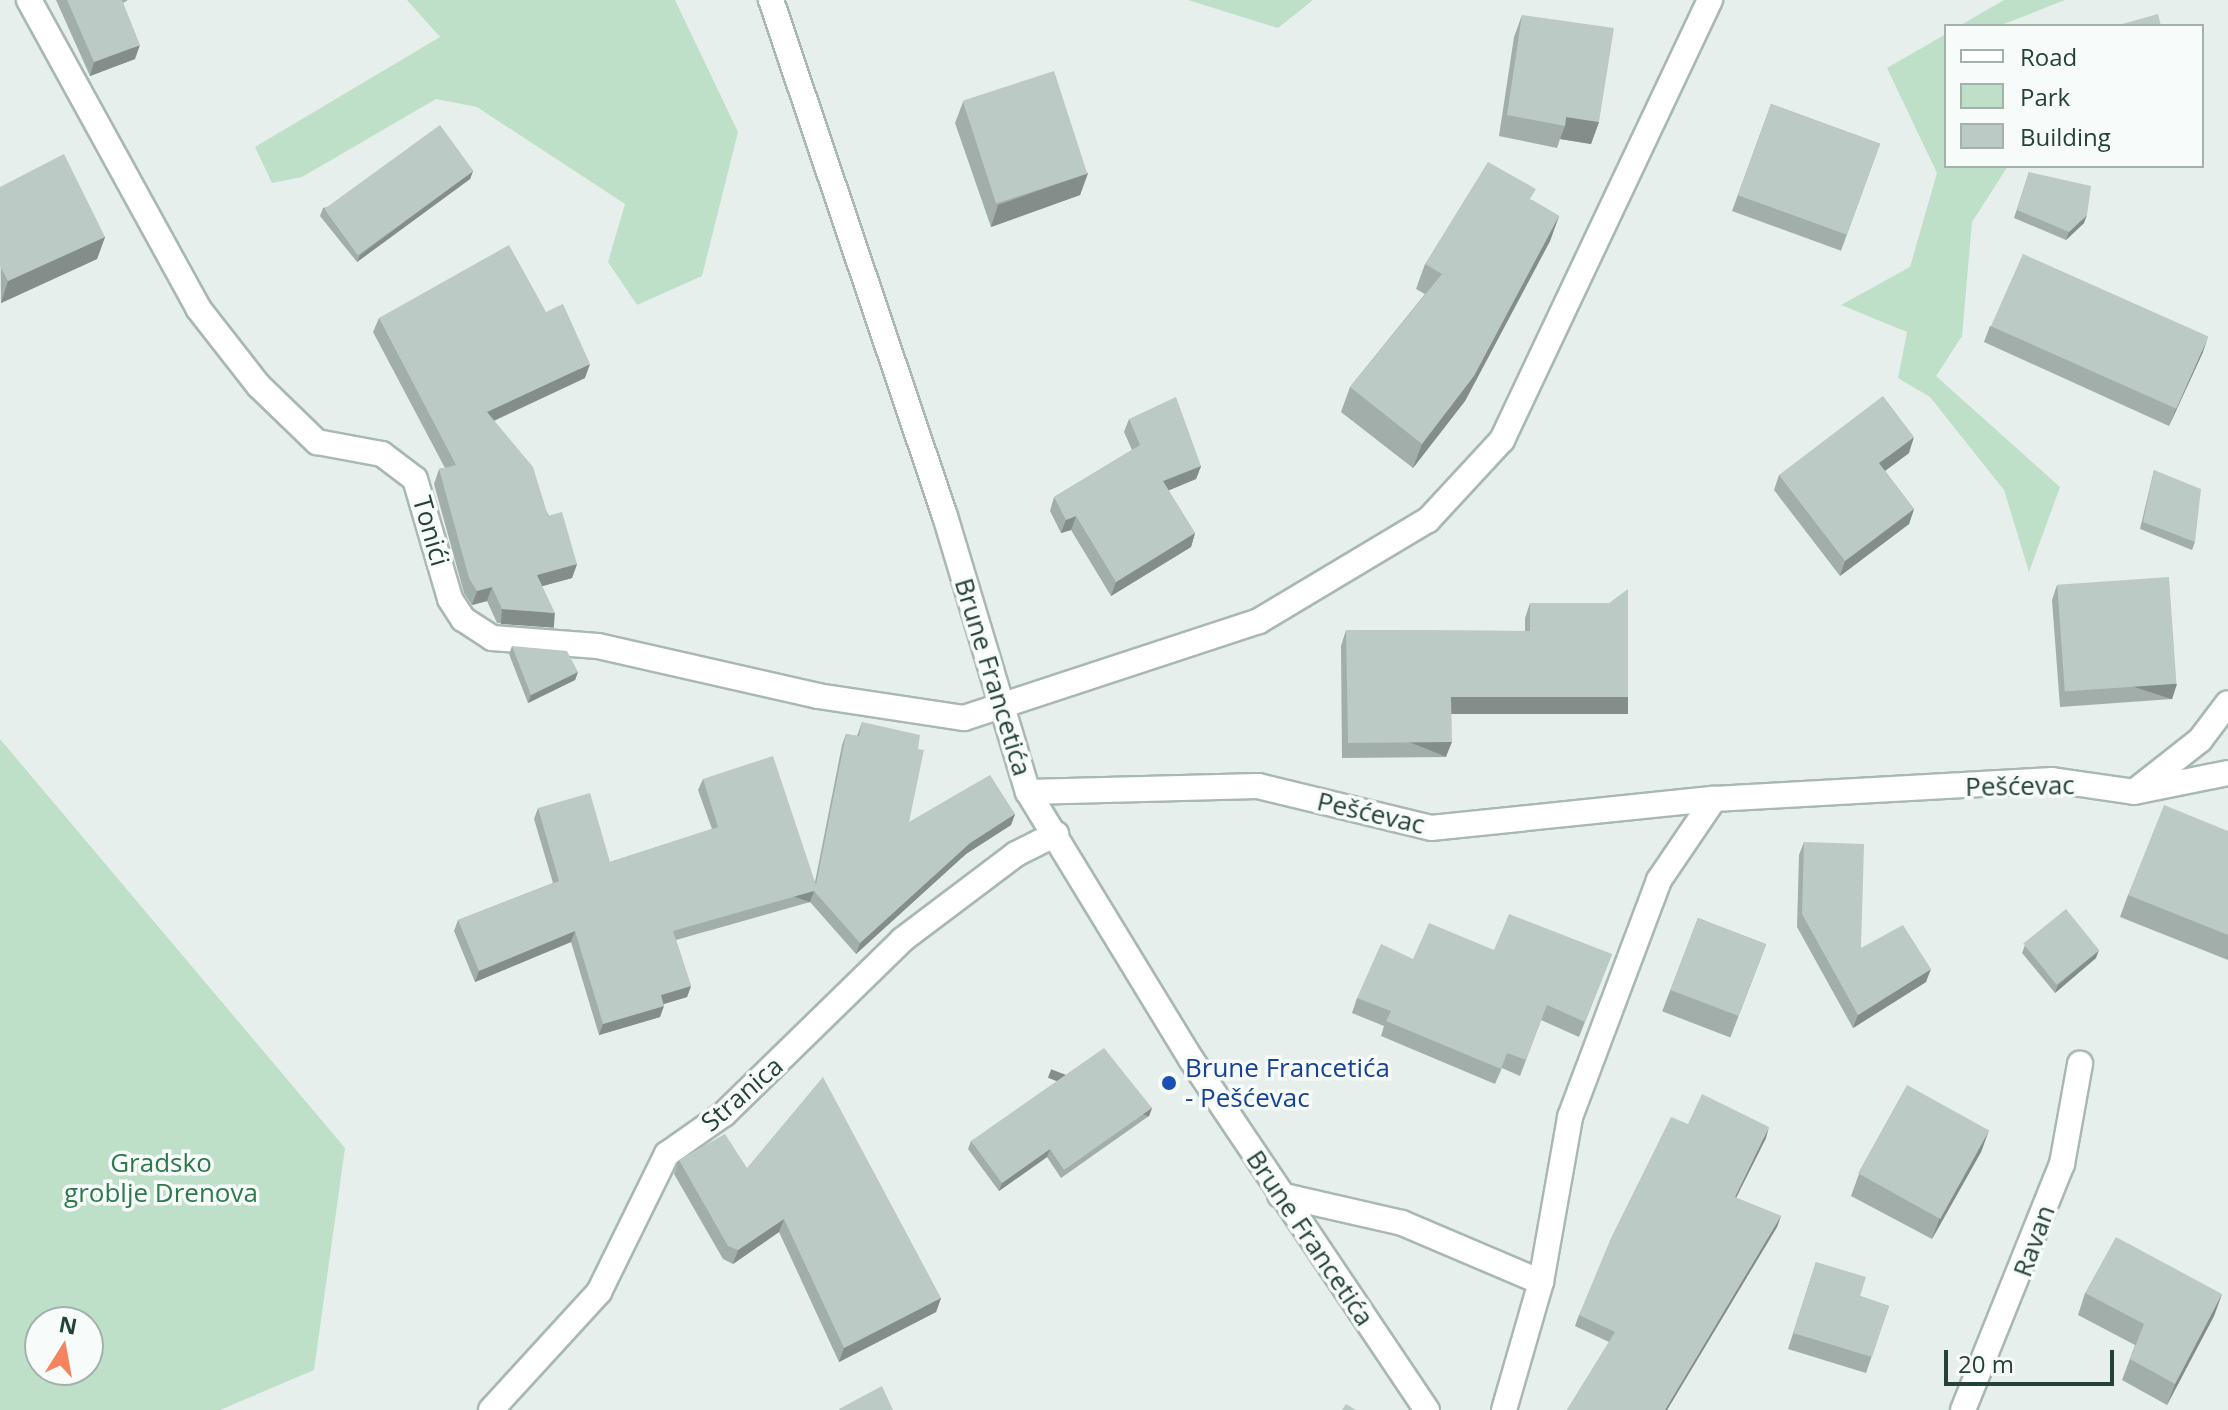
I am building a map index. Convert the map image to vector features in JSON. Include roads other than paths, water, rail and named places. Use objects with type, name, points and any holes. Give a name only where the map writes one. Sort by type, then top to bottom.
[{"type":"street","name":"Tonići","points":[[29,0],[198,308],[259,386],[317,442],[382,454],[415,479],[450,599],[463,619],[492,638],[612,649],[818,696],[964,718],[1259,621],[1428,520],[1502,440],[1710,0]]},
{"type":"street","name":"Brune Francetića","points":[[771,0],[945,516],[997,706],[1028,792],[1280,1195],[1427,1410]]},
{"type":"street","points":[[2134,792],[2200,740],[2228,703]]},
{"type":"street","name":"Pešćevac","points":[[1028,792],[1258,786],[1431,828],[1714,799],[2052,780],[2134,792],[2228,773]]},
{"type":"street","points":[[1504,1410],[1541,1282],[1570,1117],[1659,880],[1714,799]]},
{"type":"street","name":"Stranica","points":[[491,1410],[599,1292],[667,1154],[735,1104],[902,940],[1016,854],[1056,834]]},
{"type":"street","name":"Ravan","points":[[1963,1410],[2062,1164],[2080,1064]]},
{"type":"street","points":[[1280,1195],[1402,1223],[1541,1282]]},
{"type":"place","name":"Brune Francetića - Pešćevac","points":[[1169,1083]]},
{"type":"park label","name":"Gradsko groblje Drenova","points":[[161,1178]]}]
